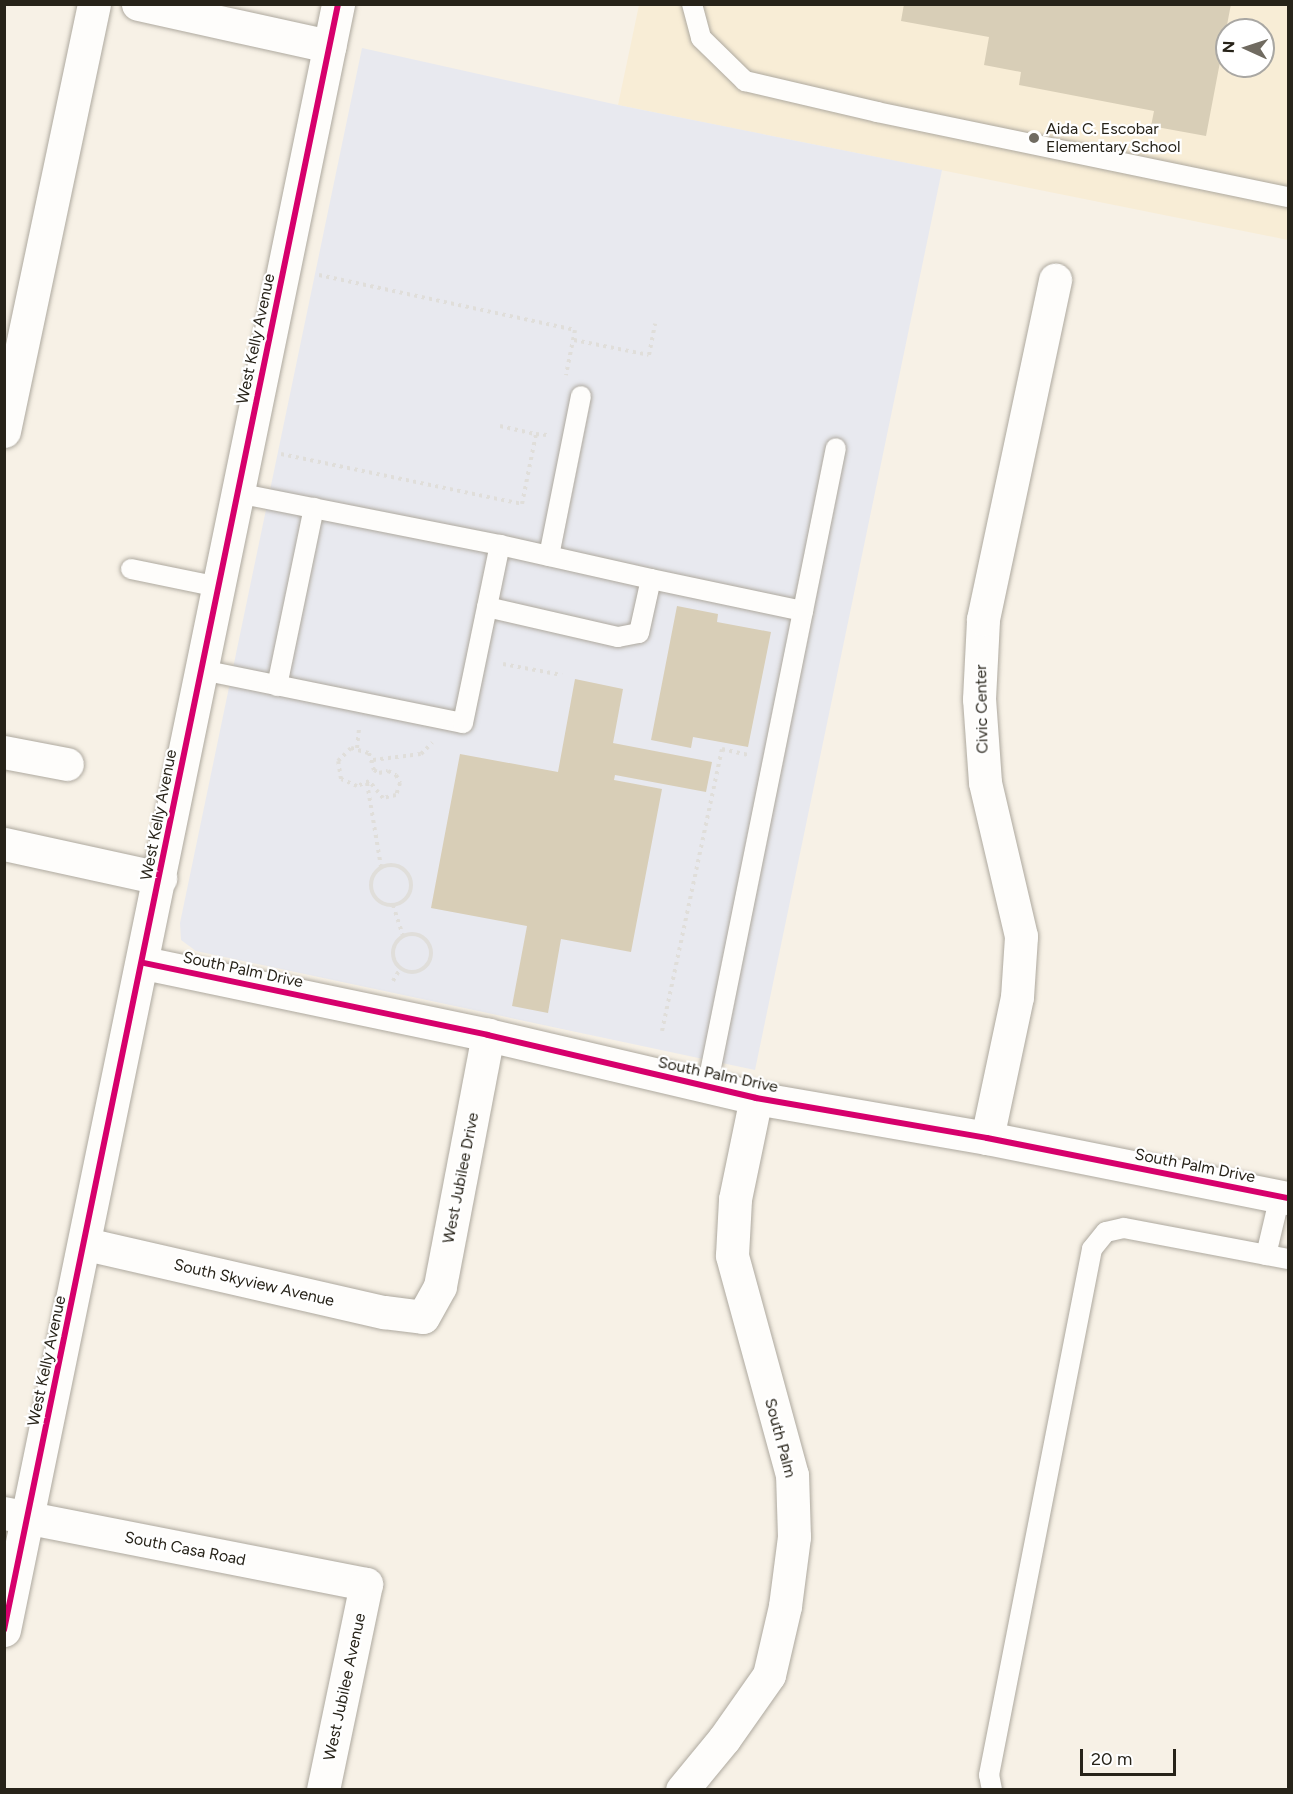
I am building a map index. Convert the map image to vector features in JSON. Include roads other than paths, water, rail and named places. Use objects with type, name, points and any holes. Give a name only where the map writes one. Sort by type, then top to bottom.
[{"type":"street","points":[[4,431],[94,4]]},
{"type":"street","points":[[138,4],[329,46]]},
{"type":"street","name":"West Kelly Avenue","points":[[4,1630],[16,1515],[86,1244],[338,4]]},
{"type":"street","name":"Civic Center","points":[[987,1138],[1017,997],[1021,936],[985,782],[979,699],[983,619],[1055,280]]},
{"type":"street","points":[[4,752],[67,764]]},
{"type":"street","points":[[4,844],[160,878]]},
{"type":"street","name":"South Palm Drive","points":[[144,963],[488,1035],[756,1098],[987,1138],[1284,1197]]},
{"type":"street","name":"West Jubilee Drive","points":[[423,1317],[440,1286],[488,1035]]},
{"type":"street","name":"South Palm","points":[[681,1790],[724,1739],[769,1675],[785,1606],[794,1537],[792,1475],[732,1256],[735,1199],[756,1098]]},
{"type":"street","name":"South Skyview Avenue","points":[[86,1244],[384,1312],[423,1317]]},
{"type":"street","name":"South Casa Road","points":[[16,1515],[366,1584]]},
{"type":"street","name":"West Jubilee Avenue","points":[[323,1790],[366,1584]]},
{"type":"lane","points":[[692,4],[701,38],[745,81],[877,112],[1288,197]]},
{"type":"lane","points":[[549,556],[581,396]]},
{"type":"lane","points":[[707,1087],[836,448]]},
{"type":"lane","points":[[238,492],[803,610]]},
{"type":"lane","points":[[277,686],[314,508]]},
{"type":"lane","points":[[202,670],[464,723],[500,545]]},
{"type":"lane","points":[[131,569],[219,587]]},
{"type":"lane","points":[[487,608],[618,637],[639,633],[651,579]]},
{"type":"lane","points":[[1266,1255],[1284,1197]]},
{"type":"lane","points":[[992,1790],[989,1775],[1092,1249],[1106,1232],[1124,1228],[1288,1259]]},
{"type":"place","name":"Aida C. Escobar Elementary School","points":[[1034,138]]}]
